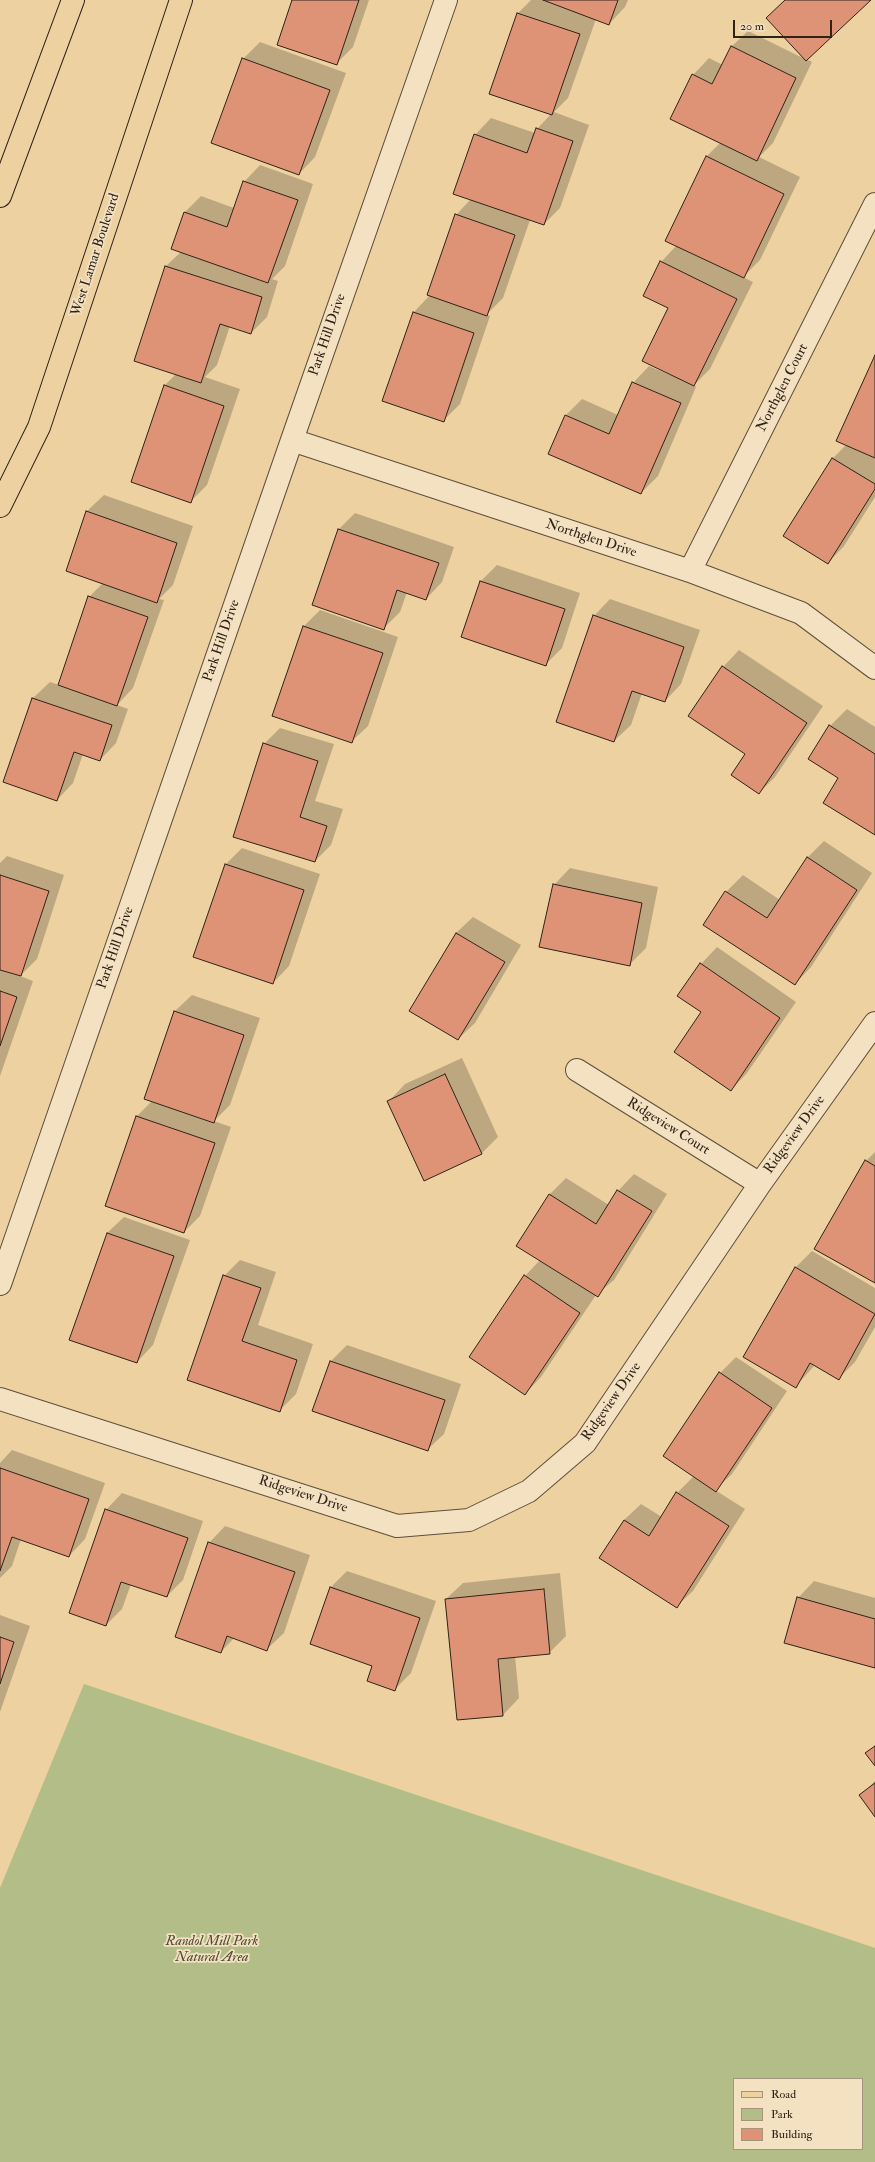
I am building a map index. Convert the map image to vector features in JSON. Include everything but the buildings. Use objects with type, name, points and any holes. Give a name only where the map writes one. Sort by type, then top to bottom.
[{"type":"main road","points":[[0,196],[73,0]]},
{"type":"main road","name":"West Lamar Boulevard","points":[[0,506],[39,427],[181,0]]},
{"type":"street","name":"Park Hill Drive","points":[[0,1284],[446,0]]},
{"type":"street","name":"Northglen Court","points":[[690,571],[875,204]]},
{"type":"street","name":"Northglen Drive","points":[[292,440],[690,571],[801,613],[875,668]]},
{"type":"street","name":"Ridgeview Drive","points":[[0,1399],[397,1526],[469,1520],[529,1491],[585,1443],[760,1184],[875,1023]]},
{"type":"street","name":"Ridgeview Court","points":[[577,1070],[760,1184]]},
{"type":"green space","name":"Randol Mill Park Natural Area","points":[[84,1684],[875,1948],[875,2162],[0,2162],[0,1888]]}]
